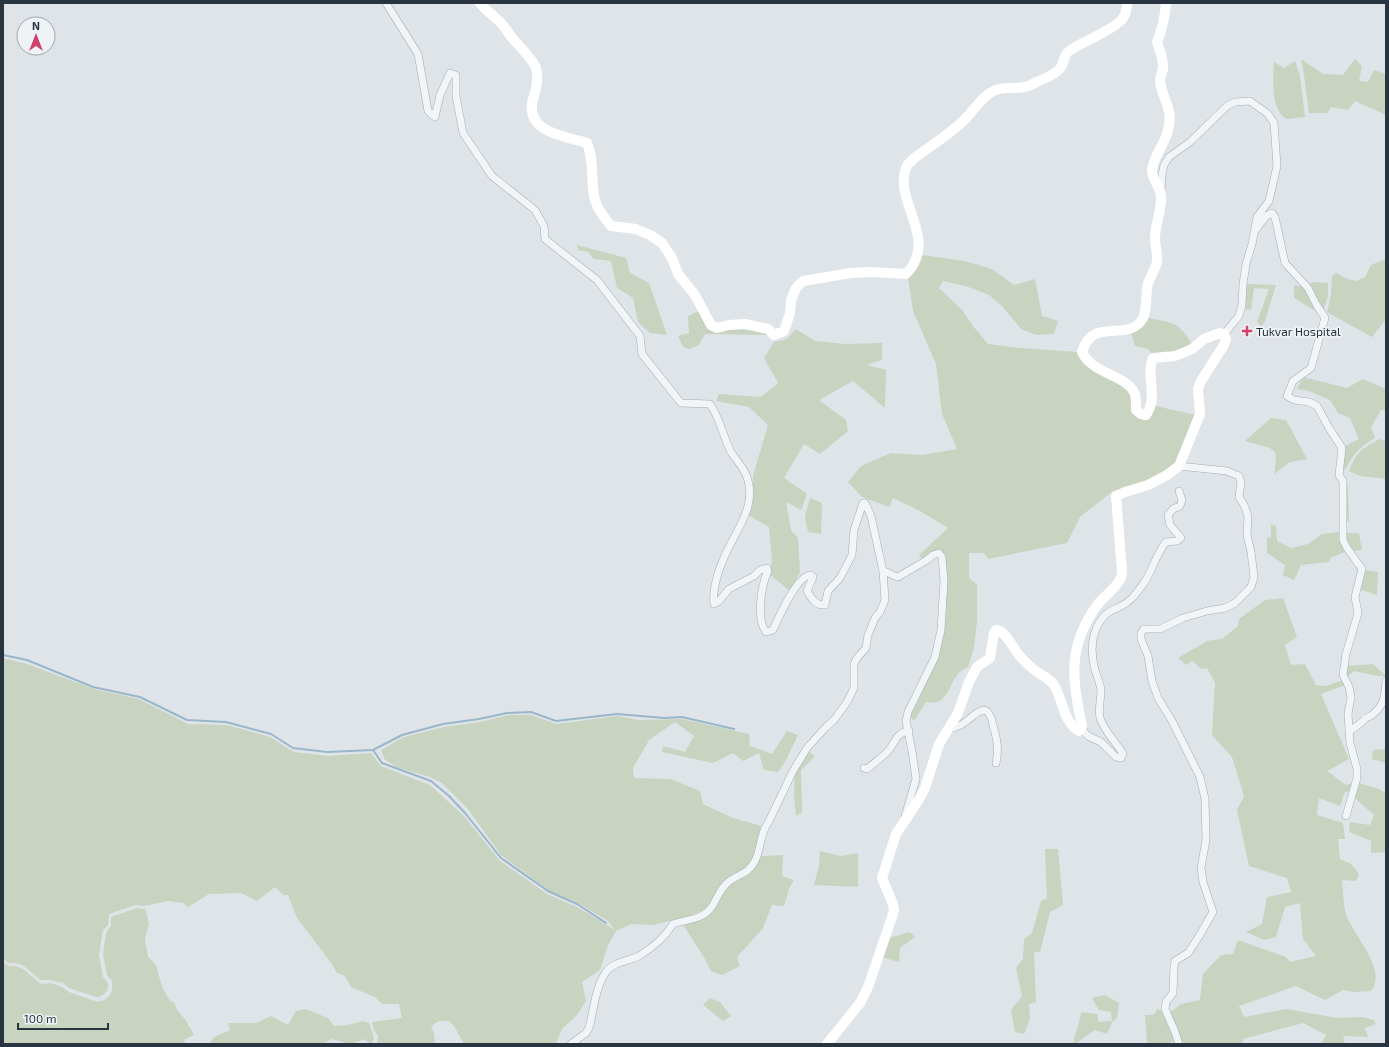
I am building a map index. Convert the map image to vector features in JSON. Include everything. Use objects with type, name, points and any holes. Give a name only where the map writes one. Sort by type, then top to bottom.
[{"type":"main road","points":[[480,3],[501,22],[536,68],[537,82],[532,104],[533,117],[539,126],[552,133],[587,143],[591,151],[594,197],[601,213],[611,226],[636,229],[650,234],[662,243],[672,258],[678,274],[695,295],[711,325],[717,328],[729,325],[745,324],[768,329],[774,335],[784,331],[790,313],[791,300],[796,288],[803,281],[851,272],[906,274],[913,267],[917,257],[918,246],[915,220],[905,196],[904,175],[907,166],[968,116],[985,96],[997,90],[1025,87],[1040,81],[1057,71],[1061,68],[1067,53],[1123,19],[1127,3]]},
{"type":"main road","points":[[827,1044],[860,1003],[868,987],[894,910],[882,878],[896,834],[925,788],[940,744],[958,713],[969,682],[977,667],[990,658],[994,633],[996,630],[1000,630],[1004,634],[1027,663],[1054,684],[1073,727],[1079,731],[1082,726],[1074,684],[1075,651],[1083,628],[1090,615],[1102,598],[1120,579],[1122,570],[1116,496],[1148,485],[1167,475],[1179,466],[1200,414],[1198,389],[1201,381],[1224,345],[1226,339],[1224,334],[1220,333],[1204,339],[1192,349],[1175,356],[1153,358],[1150,364],[1152,399],[1146,415],[1141,414],[1136,410],[1135,396],[1131,388],[1092,365],[1086,360],[1082,352],[1084,345],[1090,338],[1106,330],[1128,330],[1137,325],[1143,318],[1147,286],[1157,261],[1155,237],[1161,195],[1153,178],[1152,169],[1154,161],[1167,133],[1170,116],[1160,79],[1163,69],[1163,61],[1157,42],[1161,33],[1166,3]]},
{"type":"street","points":[[386,3],[418,54],[428,111],[435,117],[440,95],[450,73],[456,75],[456,96],[462,133],[492,176],[535,210],[544,226],[545,239],[597,280],[640,336],[642,354],[681,403],[710,404],[715,411],[731,452],[747,477],[750,488],[750,498],[748,509],[727,551],[719,572],[714,604],[719,601],[729,589],[754,576],[760,570],[767,568],[768,571],[762,586],[761,600],[762,627],[766,632],[773,630],[788,598],[803,578],[808,575],[813,577],[807,591],[815,603],[825,605],[828,591],[840,578],[852,554],[854,530],[863,503],[866,503],[871,516],[883,571],[885,600],[870,629],[866,648],[854,664],[854,688],[847,702],[834,720],[819,734],[800,759],[765,828],[755,861],[748,870],[727,882],[721,889],[714,904],[705,914],[697,918],[673,924],[656,944],[639,956],[607,970],[598,988],[589,1028],[571,1044]]},
{"type":"street","points":[[1161,195],[1164,165],[1169,157],[1190,142],[1227,106],[1235,102],[1250,101],[1268,114],[1274,123],[1277,166],[1269,201],[1257,217],[1255,231],[1246,264],[1242,305],[1239,316],[1224,334]]},
{"type":"street","points":[[1255,231],[1266,216],[1272,213],[1275,217],[1285,263],[1308,288],[1325,318],[1311,368],[1293,381],[1288,396],[1294,400],[1309,402],[1317,406],[1342,448],[1339,475],[1343,481],[1343,540],[1362,569],[1355,597],[1358,612],[1346,654],[1343,675],[1349,687],[1351,697],[1348,714],[1349,731],[1350,743],[1357,769],[1357,778],[1346,816]]},
{"type":"street","points":[[1178,1044],[1175,1032],[1165,1009],[1166,1002],[1174,993],[1175,961],[1188,953],[1213,912],[1203,882],[1201,868],[1206,840],[1205,799],[1200,777],[1176,727],[1158,698],[1152,681],[1148,656],[1141,639],[1141,633],[1144,629],[1160,629],[1183,618],[1207,611],[1225,608],[1235,604],[1251,587],[1254,577],[1247,535],[1248,516],[1239,497],[1241,482],[1239,476],[1227,470],[1179,466]]},
{"type":"street","points":[[1082,726],[1084,732],[1088,736],[1101,742],[1116,757],[1121,758],[1123,754],[1120,748],[1100,718],[1099,708],[1101,689],[1092,660],[1092,640],[1095,631],[1105,615],[1122,606],[1131,599],[1144,584],[1166,542],[1177,541],[1181,538],[1170,525],[1168,514],[1173,509],[1180,506],[1182,500],[1179,491]]},
{"type":"street","points":[[883,571],[898,577],[933,555],[939,553],[942,557],[944,581],[941,630],[935,658],[908,712],[906,721],[909,731],[916,779],[902,824]]},
{"type":"street","points":[[1349,731],[1358,726],[1380,707],[1385,698],[1386,680]]},
{"type":"street","points":[[948,728],[958,727],[977,712],[982,710],[987,711],[993,724],[998,751],[996,763]]},
{"type":"street","points":[[864,768],[867,769],[881,757],[902,732],[909,731]]},
{"type":"green space","points":[[1301,59],[1323,74],[1343,75],[1355,59],[1362,66],[1359,81],[1368,82],[1374,70],[1386,74],[1386,115],[1355,101],[1348,110],[1331,107],[1327,113],[1309,113]]},
{"type":"green space","points":[[1295,61],[1300,76],[1305,117],[1286,119],[1281,114],[1275,101],[1273,80],[1274,62],[1284,68]]},
{"type":"green space","points":[[577,245],[626,258],[630,273],[649,283],[667,335],[650,333],[638,322],[633,298],[617,288],[611,261],[594,259],[588,252],[578,250]]},
{"type":"green space","points":[[922,255],[964,261],[992,269],[1014,285],[1035,279],[1042,316],[1058,321],[1054,334],[1037,335],[1021,329],[1002,306],[989,295],[966,286],[943,281],[939,288],[962,310],[988,344],[1077,352],[1084,361],[1131,392],[1135,410],[1152,413],[1156,406],[1195,415],[1181,453],[1174,464],[1151,480],[1113,491],[1080,517],[1067,543],[988,559],[984,553],[969,553],[969,578],[977,585],[977,621],[974,648],[968,667],[961,671],[954,679],[943,699],[933,703],[926,702],[914,721],[910,716],[918,702],[944,629],[947,568],[945,555],[923,560],[919,555],[948,528],[920,511],[893,498],[889,507],[862,497],[848,482],[861,466],[891,453],[922,455],[957,449],[942,414],[936,364],[913,311],[908,277],[917,269]]},
{"type":"green space","points":[[1386,259],[1386,319],[1372,337],[1327,312],[1331,295],[1332,276],[1336,273],[1347,279],[1356,281],[1365,277],[1371,265]]},
{"type":"green space","points":[[1314,282],[1328,283],[1328,296],[1323,312],[1308,284]]},
{"type":"green space","points":[[1247,284],[1276,285],[1265,321],[1261,327],[1257,322],[1269,289],[1254,288],[1251,310],[1245,309]]},
{"type":"green space","points":[[1294,285],[1304,287],[1316,310],[1294,298]]},
{"type":"green space","points":[[699,311],[708,326],[748,326],[771,335],[705,334],[699,345],[689,349],[683,347],[678,336],[689,333],[688,316]]},
{"type":"green space","points":[[1147,318],[1169,322],[1179,327],[1193,346],[1177,353],[1153,356],[1148,349],[1135,346],[1131,333]]},
{"type":"green space","points":[[796,329],[815,341],[845,344],[882,343],[882,360],[867,365],[886,370],[885,408],[853,381],[819,400],[846,420],[848,431],[820,454],[804,444],[784,478],[807,494],[801,510],[786,502],[791,530],[798,538],[800,572],[790,591],[770,575],[772,560],[769,527],[748,515],[753,495],[753,476],[768,425],[749,407],[716,401],[719,394],[761,397],[778,383],[764,358],[774,342],[787,339]]},
{"type":"green space","points":[[1303,377],[1347,388],[1363,379],[1386,389],[1386,410],[1381,410],[1371,427],[1375,438],[1357,451],[1345,470],[1340,468],[1345,446],[1359,439],[1350,418],[1338,413],[1330,400],[1309,391],[1297,389]]},
{"type":"green space","points":[[1271,418],[1286,420],[1307,459],[1290,462],[1274,474],[1276,462],[1275,452],[1270,448],[1245,441]]},
{"type":"green space","points":[[1379,439],[1386,441],[1386,479],[1360,476],[1349,471],[1357,455]]},
{"type":"green space","points":[[1344,485],[1348,485],[1349,522],[1346,519]]},
{"type":"green space","points":[[810,498],[822,503],[821,534],[808,532],[805,517]]},
{"type":"green space","points":[[1271,524],[1276,526],[1277,541],[1291,548],[1308,544],[1322,534],[1339,532],[1345,552],[1330,558],[1329,562],[1301,565],[1294,580],[1283,575],[1285,565],[1267,553],[1267,538],[1271,537]]},
{"type":"green space","points":[[1345,532],[1359,534],[1362,550],[1350,551],[1345,540]]},
{"type":"green space","points":[[1364,570],[1378,572],[1377,595],[1359,589]]},
{"type":"green space","points":[[1283,598],[1297,637],[1285,645],[1291,665],[1305,664],[1316,685],[1326,686],[1343,680],[1345,685],[1321,694],[1349,759],[1327,771],[1346,785],[1351,784],[1351,791],[1345,792],[1340,806],[1319,798],[1317,815],[1343,823],[1345,839],[1338,839],[1340,859],[1351,864],[1359,874],[1356,881],[1342,880],[1345,911],[1348,920],[1372,962],[1375,972],[1375,982],[1371,991],[1354,992],[1343,990],[1325,1000],[1296,986],[1239,1006],[1244,1017],[1287,1009],[1337,1018],[1362,1017],[1374,1020],[1376,1024],[1365,1028],[1368,1037],[1343,1036],[1345,1044],[1321,1044],[1326,1035],[1303,1023],[1243,1039],[1242,1044],[1180,1044],[1168,1014],[1181,1004],[1200,1000],[1203,974],[1221,955],[1233,954],[1238,940],[1286,957],[1290,962],[1316,956],[1303,939],[1300,903],[1285,907],[1276,937],[1264,940],[1246,932],[1262,924],[1267,897],[1291,892],[1287,878],[1249,866],[1237,810],[1244,796],[1232,757],[1212,735],[1215,683],[1207,668],[1201,669],[1193,661],[1186,665],[1178,658],[1207,641],[1222,639],[1238,626],[1239,619],[1265,600]]},
{"type":"green space","points":[[3,658],[27,664],[94,689],[139,699],[188,724],[227,725],[270,737],[294,752],[328,756],[371,753],[381,766],[430,785],[464,816],[500,861],[547,894],[577,907],[615,930],[608,921],[576,902],[548,890],[501,855],[467,808],[442,783],[430,777],[399,768],[385,760],[381,750],[404,737],[444,727],[480,722],[509,715],[531,715],[556,724],[618,716],[638,720],[682,719],[749,734],[750,746],[772,754],[787,731],[798,735],[785,762],[778,772],[764,770],[759,753],[743,761],[733,753],[713,763],[662,752],[663,746],[685,752],[694,736],[675,722],[649,740],[633,768],[634,778],[671,779],[700,791],[703,804],[733,818],[761,826],[756,850],[747,867],[720,885],[711,903],[705,909],[687,917],[653,925],[631,924],[616,931],[608,945],[600,970],[582,982],[586,1001],[577,1015],[562,1029],[556,1044],[464,1044],[454,1026],[449,1021],[439,1021],[431,1026],[434,1033],[435,1044],[377,1044],[378,1036],[374,1030],[372,1022],[402,1018],[399,1004],[382,1004],[375,997],[351,987],[345,976],[337,973],[332,964],[297,918],[288,895],[283,895],[275,887],[257,901],[241,893],[209,894],[188,907],[183,903],[168,901],[144,906],[135,905],[109,914],[108,925],[103,930],[99,955],[103,977],[108,983],[108,986],[106,993],[99,997],[69,988],[63,983],[50,980],[40,980],[24,966],[16,963],[8,963],[3,959]]},
{"type":"green space","points":[[1373,664],[1386,676],[1378,676],[1354,671],[1347,677],[1345,672],[1347,666]]},
{"type":"green space","points":[[1386,749],[1386,763],[1372,759],[1373,750]]},
{"type":"green space","points":[[808,751],[815,756],[801,770],[802,812],[796,816],[794,796],[795,771]]},
{"type":"green space","points":[[1359,783],[1379,789],[1386,793],[1386,852],[1371,853],[1371,841],[1349,832],[1350,822],[1370,825],[1374,815],[1355,798]]},
{"type":"green space","points":[[1045,849],[1058,849],[1063,905],[1050,912],[1040,952],[1034,952],[1036,1002],[1029,1004],[1030,1019],[1024,1034],[1015,1032],[1011,1010],[1022,996],[1016,968],[1023,959],[1024,939],[1032,933],[1041,901],[1047,898]]},
{"type":"green space","points":[[820,851],[840,856],[858,853],[858,887],[814,885],[819,866]]},
{"type":"green space","points":[[783,855],[782,876],[794,880],[789,889],[784,906],[772,905],[763,928],[737,957],[740,966],[722,975],[711,971],[682,923],[698,920],[728,885],[738,881],[749,872],[762,856]]},
{"type":"green space","points":[[137,908],[145,909],[149,923],[145,939],[148,957],[156,965],[162,987],[170,1001],[174,1002],[177,1010],[185,1019],[194,1035],[184,1040],[186,1044],[3,1044],[3,962],[9,966],[16,966],[23,969],[41,984],[51,983],[62,987],[69,992],[98,1002],[104,1000],[112,991],[112,981],[107,975],[103,954],[106,933],[111,926],[111,917]]},
{"type":"green space","points":[[910,932],[915,937],[900,948],[899,962],[881,957],[889,938]]},
{"type":"green space","points":[[1105,995],[1119,1003],[1117,1018],[1112,1022],[1107,1034],[1095,1030],[1073,1044],[1081,1012],[1097,1014],[1099,1022],[1112,1021],[1111,1012],[1099,1010],[1092,998]]},
{"type":"green space","points":[[710,998],[720,1002],[731,1016],[723,1021],[703,1005]]},
{"type":"green space","points":[[306,1009],[328,1018],[334,1026],[348,1025],[363,1021],[369,1023],[374,1037],[372,1044],[363,1039],[355,1043],[351,1043],[332,1039],[322,1044],[209,1044],[214,1037],[230,1030],[228,1023],[256,1023],[271,1016],[288,1025],[296,1011]]},
{"type":"green space","points":[[1157,1009],[1164,1012],[1175,1041],[1165,1044],[1147,1044],[1145,1015],[1154,1015]]},
{"type":"waterway","points":[[3,655],[27,660],[93,687],[140,697],[187,720],[226,722],[271,734],[293,748],[327,752],[373,750],[402,735],[443,724],[507,713],[531,712],[556,721],[617,714],[664,718],[682,717],[734,729]]},
{"type":"waterway","points":[[373,750],[382,763],[431,781],[449,796],[465,813],[501,858],[548,891],[577,904],[606,923]]},
{"type":"place","name":"Tukvar Hospital","points":[[1247,331]]}]
